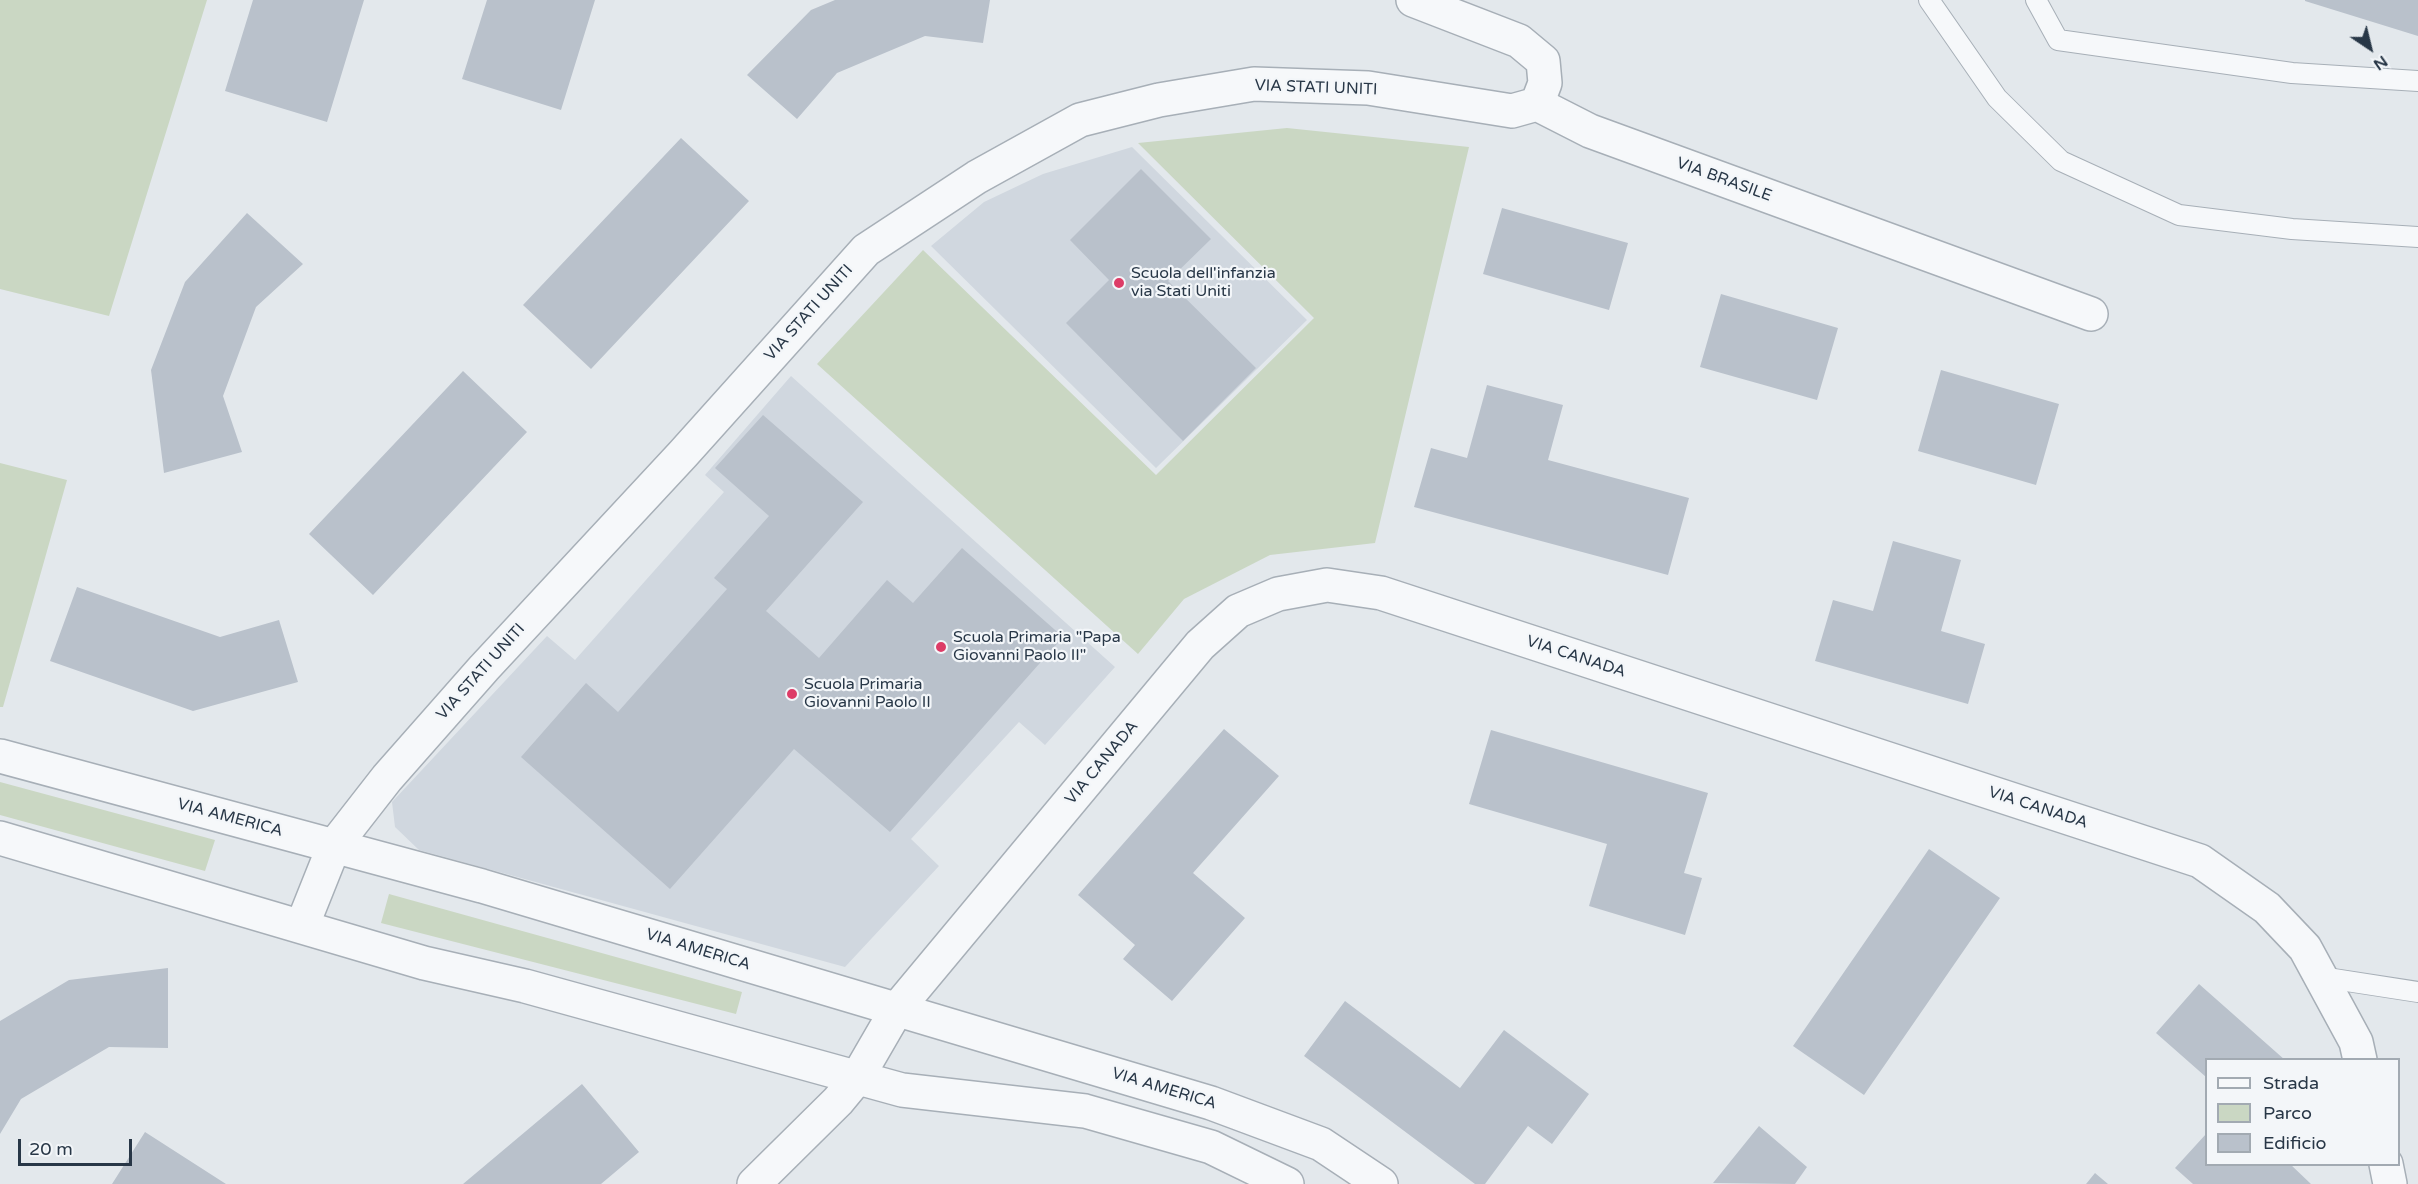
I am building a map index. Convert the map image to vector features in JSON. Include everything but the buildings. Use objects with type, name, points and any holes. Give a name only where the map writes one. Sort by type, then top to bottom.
[{"type":"street","points":[[1413,0],[1519,41],[1543,61],[1545,83],[1537,104]]},
{"type":"street","name":"VIA STATI UNITI","points":[[302,926],[334,846],[387,778],[476,676],[683,454],[866,250],[977,177],[1080,120],[1159,100],[1254,84],[1368,88],[1512,111],[1537,104]]},
{"type":"street","name":"VIA BRASILE","points":[[1537,104],[1590,131],[2091,314]]},
{"type":"street","name":"VIA CANADA","points":[[754,1184],[838,1101],[857,1078],[897,1009],[1200,645],[1238,611],[1278,594],[1327,585],[1392,597],[2200,861],[2267,908],[2305,948],[2356,1042],[2360,1058]]},
{"type":"street","name":"VIA AMERICA","points":[[0,756],[482,886],[1211,1103],[1321,1144],[1381,1184]]},
{"type":"street","points":[[0,838],[424,963],[525,986],[902,1090],[1085,1111],[1211,1147],[1287,1184]]},
{"type":"street","points":[[2386,1166],[2390,1184]]},
{"type":"lane","points":[[1929,0],[1997,98],[2061,161],[2179,215],[2292,229],[2418,237]]},
{"type":"lane","points":[[2036,0],[2058,40],[2292,73],[2418,81]]},
{"type":"lane","points":[[2321,977],[2418,992]]},
{"type":"shaded area","name":"Scuola dell'infanzia via Stati Uniti","points":[[1132,147],[1307,320],[1156,468],[931,246],[984,202],[1043,174]]},
{"type":"shaded area","name":"Scuola Primaria Giovanni Paolo II","points":[[791,376],[1115,667],[1045,745],[1019,722],[911,839],[939,866],[845,967],[419,850],[395,827],[392,802],[547,636],[575,660],[724,492],[705,475]]},
{"type":"green space","points":[[0,0],[207,0],[109,316],[0,289]]},
{"type":"green space","points":[[1287,128],[1469,147],[1375,543],[1270,555],[1184,599],[1138,654],[817,364],[923,250],[1156,475],[1314,318],[1138,143]]},
{"type":"green space","points":[[0,463],[67,480],[3,707],[0,707]]},
{"type":"green space","points":[[0,782],[215,840],[205,871],[0,815]]},
{"type":"green space","points":[[389,894],[742,992],[736,1014],[381,923]]},
{"type":"place","name":"Scuola dell'infanzia via Stati Uniti","points":[[1119,283]]},
{"type":"place","name":"Scuola Primaria \"Papa Giovanni Paolo II\"","points":[[941,647]]},
{"type":"place","name":"Scuola Primaria Giovanni Paolo II","points":[[792,694]]}]
